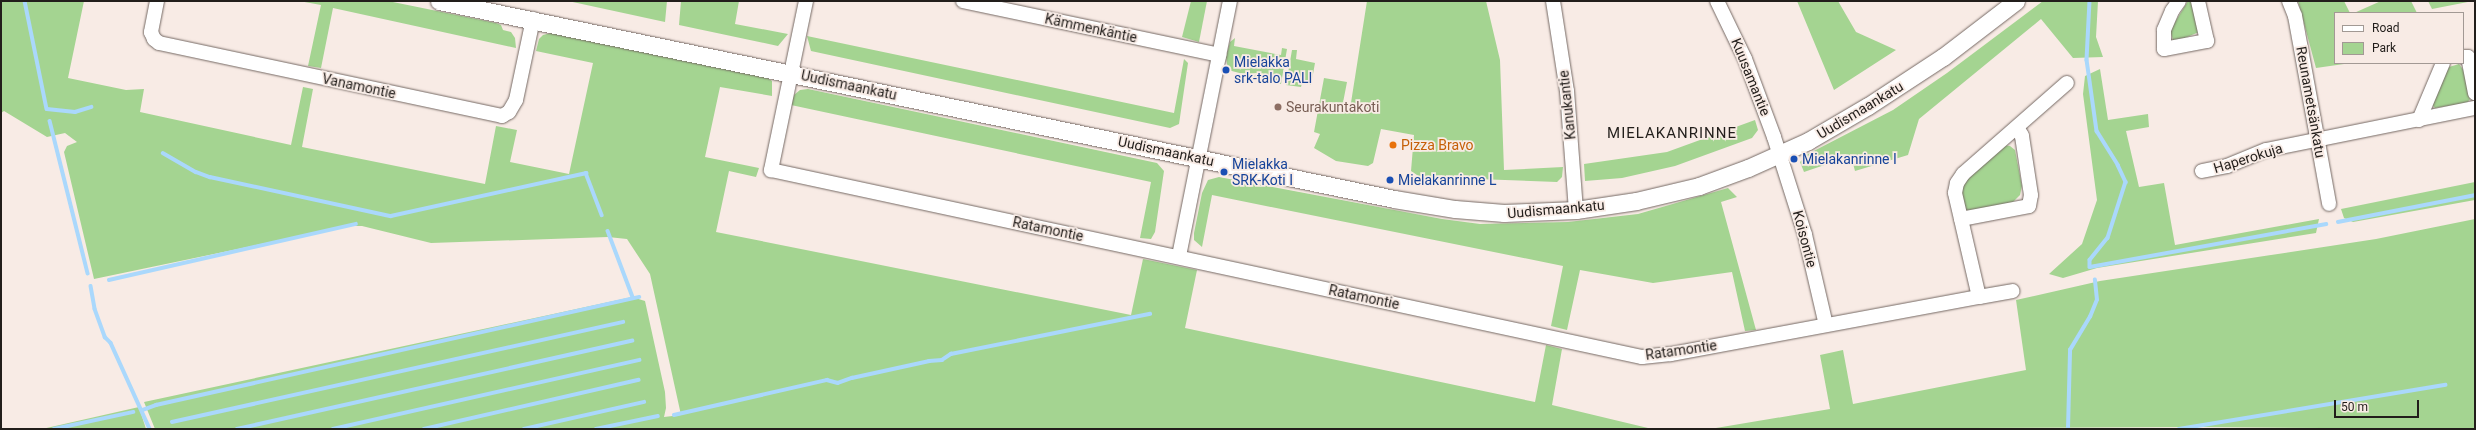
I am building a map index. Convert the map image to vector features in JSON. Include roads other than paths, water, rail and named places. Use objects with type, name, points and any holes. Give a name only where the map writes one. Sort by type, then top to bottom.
[{"type":"street","name":"Vanamontie","points":[[157,1],[152,32],[154,39],[159,43],[502,116],[509,112],[516,100],[533,20]]},
{"type":"street","name":"Uudismaankatu","points":[[439,1],[791,72],[1386,198],[1455,209],[1504,214],[1576,210],[1636,201],[1699,186],[1780,154],[1838,124],[1900,86],[1943,57],[2016,1]]},
{"type":"street","points":[[791,72],[806,1]]},
{"type":"street","name":"Kämmenkäntie","points":[[963,1],[1219,55]]},
{"type":"street","points":[[1179,256],[1230,1]]},
{"type":"street","name":"Kanukantie","points":[[1553,1],[1567,91],[1576,210]]},
{"type":"street","name":"Kuusamantie","points":[[1717,1],[1745,59],[1780,154]]},
{"type":"street","points":[[2179,1],[2172,11],[2164,30],[2164,49],[2207,41],[2198,1]]},
{"type":"street","name":"Reunametsänkatu","points":[[2289,1],[2295,16],[2329,204]]},
{"type":"street","points":[[2464,57],[2468,57],[2475,93]]},
{"type":"street","points":[[2419,120],[2443,64]]},
{"type":"street","name":"Ratamontie","points":[[791,72],[771,170],[1179,256],[1642,357],[2012,292]]},
{"type":"street","points":[[1979,297],[1954,194],[1957,183],[1963,174],[2067,83]]},
{"type":"street","name":"Haperokuja","points":[[2202,171],[2227,166],[2266,150],[2318,138],[2419,120],[2475,108]]},
{"type":"street","points":[[1961,219],[2029,206],[2030,188],[2022,136],[2017,127]]},
{"type":"street","name":"Koisontie","points":[[1780,154],[1805,235],[1826,325]]},
{"type":"waterway","points":[[25,1],[47,109],[75,112],[91,107]]},
{"type":"waterway","points":[[2090,1],[2087,60],[2097,131],[2118,165],[2126,182],[2108,238],[2090,260],[2090,267],[2326,224]]},
{"type":"waterway","points":[[50,121],[88,273]]},
{"type":"waterway","points":[[163,153],[196,172],[210,177],[391,216],[586,173],[602,215]]},
{"type":"waterway","points":[[2338,222],[2475,195]]},
{"type":"waterway","points":[[109,280],[356,224]]},
{"type":"waterway","points":[[608,231],[633,297]]},
{"type":"waterway","points":[[2068,429],[2070,350],[2090,317],[2097,300],[2095,280]]},
{"type":"waterway","points":[[91,286],[95,309],[105,337],[111,343],[150,429]]},
{"type":"waterway","points":[[143,410],[156,405],[639,297]]},
{"type":"waterway","points":[[674,415],[827,380],[838,383],[852,378],[929,361],[942,360],[951,354],[1150,314]]},
{"type":"waterway","points":[[172,422],[623,322]]},
{"type":"waterway","points":[[237,429],[632,341]]},
{"type":"waterway","points":[[333,429],[639,360]]},
{"type":"waterway","points":[[424,429],[638,380]]},
{"type":"waterway","points":[[2179,429],[2445,385]]},
{"type":"waterway","points":[[524,429],[644,402]]},
{"type":"waterway","points":[[54,429],[133,412]]},
{"type":"waterway","points":[[596,429],[658,416]]},
{"type":"place","name":"Mielakka srk-talo PALI","points":[[1226,70]]},
{"type":"place","name":"Seurakuntakoti","points":[[1278,107]]},
{"type":"place","name":"Pizza Bravo","points":[[1393,145]]},
{"type":"place","name":"Mielakanrinne I","points":[[1794,159]]},
{"type":"place","name":"Mielakka SRK-Koti I","points":[[1224,172]]},
{"type":"place","name":"Mielakanrinne L","points":[[1390,180]]},
{"type":"district","name":"MIELAKANRINNE","points":[[1672,134]]}]
